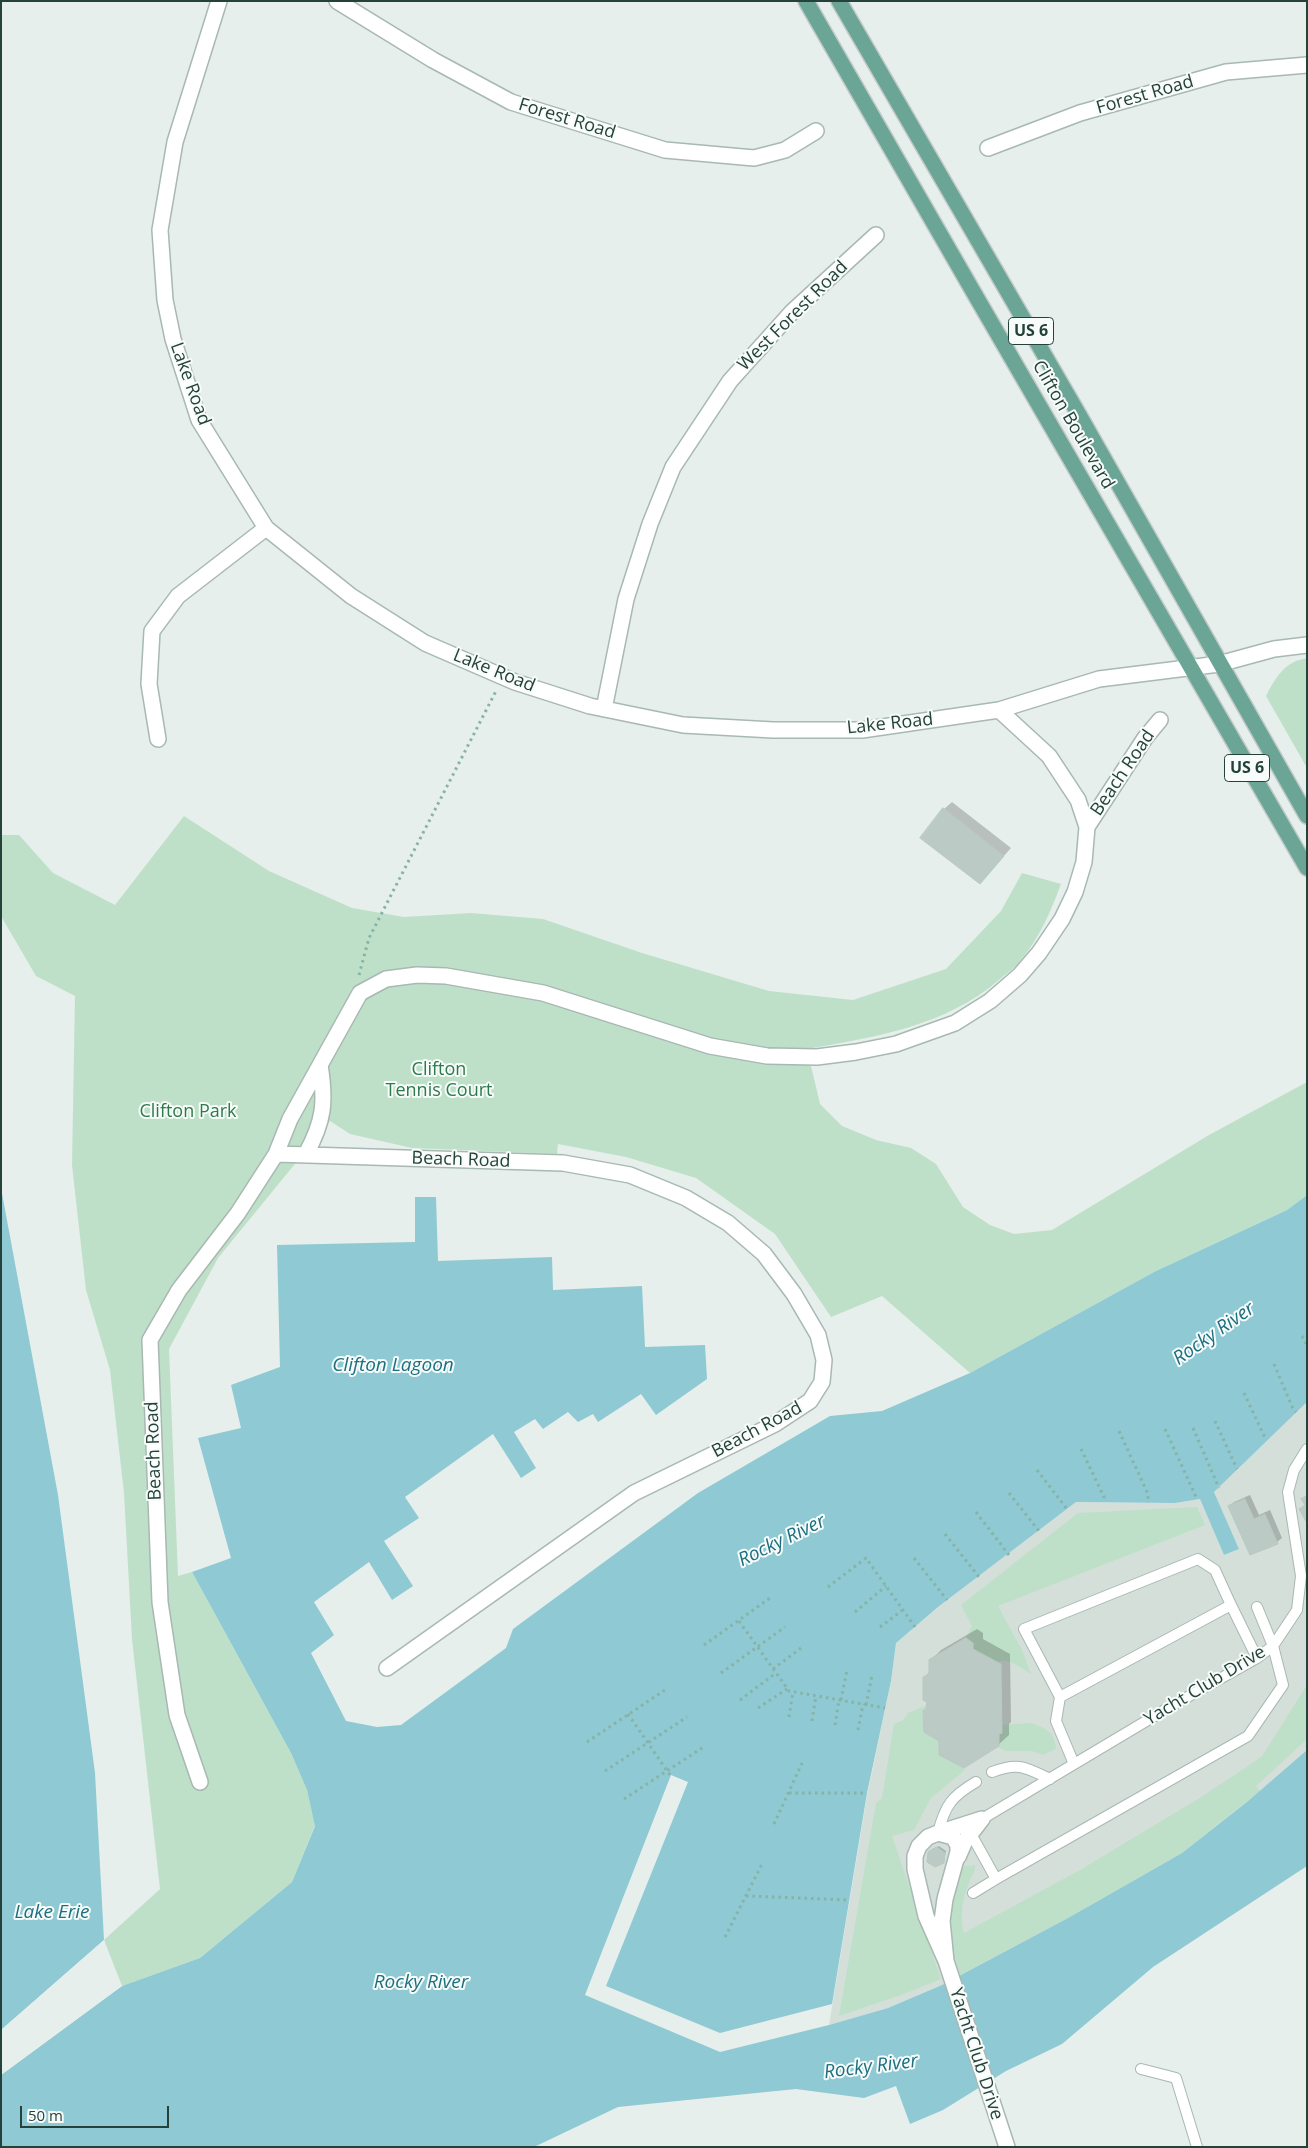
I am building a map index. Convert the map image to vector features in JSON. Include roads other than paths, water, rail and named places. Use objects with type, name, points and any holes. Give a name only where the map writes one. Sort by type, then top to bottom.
[{"type":"main road","name":"Clifton Boulevard","points":[[806,1],[976,294],[1188,667],[1307,868]]},
{"type":"main road","name":"Clifton Boulevard","points":[[839,1],[1083,422],[1218,664],[1307,816]]},
{"type":"street","name":"Lake Road","points":[[219,1],[173,152],[160,230],[165,300],[173,339],[199,420],[266,528],[350,596],[426,643],[503,677],[604,709],[683,725],[769,730],[862,730],[999,710],[1099,679],[1218,664],[1274,649],[1307,645]]},
{"type":"street","name":"Forest Road","points":[[337,1],[433,60],[511,102],[665,150],[754,158],[785,150],[816,132]]},
{"type":"street","name":"Forest Road","points":[[988,148],[1080,113],[1226,72],[1307,65]]},
{"type":"street","name":"West Forest Road","points":[[604,709],[626,600],[650,524],[673,467],[730,381],[792,312],[876,236]]},
{"type":"street","points":[[158,739],[149,684],[152,631],[178,596],[266,528]]},
{"type":"street","name":"Beach Road","points":[[200,1782],[177,1715],[160,1602],[150,1340],[179,1290],[238,1213],[276,1154],[290,1119],[360,993],[386,979],[417,975],[446,976],[543,993],[710,1046],[767,1056],[817,1057],[856,1052],[896,1044],[955,1023],[990,1001],[1020,975],[1039,953],[1062,919],[1075,892],[1084,862],[1087,827],[1078,800],[1049,756],[999,710]]},
{"type":"street","name":"Beach Road","points":[[1087,827],[1145,738],[1160,720]]},
{"type":"street","points":[[306,1154],[318,1132],[325,1095],[320,1065]]},
{"type":"street","name":"Beach Road","points":[[276,1154],[563,1163],[630,1175],[686,1198],[728,1222],[764,1254],[794,1294],[818,1335],[824,1360],[822,1382],[810,1401],[775,1424],[634,1493],[387,1668]]},
{"type":"street","name":"Yacht Club Drive","points":[[982,1819],[928,1838],[919,1846],[915,1856],[915,1869],[926,1916],[946,1961],[1007,2147]]},
{"type":"street","name":"Yacht Club Drive","points":[[946,1961],[942,1921],[945,1900],[965,1841],[982,1819]]},
{"type":"street","name":"Yacht Club Drive","points":[[938,1833],[953,1837],[958,1845],[957,1861]]},
{"type":"lane","name":"Yacht Club Drive","points":[[982,1819],[1257,1658],[1273,1646],[1297,1610],[1300,1576],[1289,1514],[1288,1492],[1294,1470],[1307,1449]]},
{"type":"lane","points":[[1074,1764],[1056,1721],[1060,1697],[1024,1629],[1198,1559],[1215,1570],[1257,1658]]},
{"type":"lane","points":[[1060,1697],[1231,1605]]},
{"type":"lane","points":[[973,1893],[1248,1736],[1283,1685],[1273,1646],[1257,1607]]},
{"type":"lane","points":[[992,1772],[1008,1766],[1024,1766],[1050,1778]]},
{"type":"lane","points":[[938,1833],[943,1813],[950,1801],[976,1782]]},
{"type":"lane","points":[[971,1834],[996,1879]]},
{"type":"lane","points":[[1141,2070],[1176,2078],[1197,2147]]},
{"type":"water","name":"Lake Erie","points":[[1,1188],[58,1495],[95,1773],[104,1940],[1,2030]]},
{"type":"water","name":"Rocky River","points":[[1307,1195],[1307,1402],[1214,1492],[1239,1549],[1224,1555],[1200,1499],[1175,1503],[1076,1502],[938,1607],[896,1643],[891,1681],[867,1793],[832,2004],[720,2033],[606,1986],[688,1782],[671,1775],[585,1995],[720,2052],[888,2008],[942,1985],[1068,1918],[1182,1853],[1248,1801],[1307,1750],[1307,1866],[1153,1967],[1062,2044],[1006,2071],[943,2110],[910,2124],[896,2086],[864,2098],[796,2089],[618,2107],[534,2147],[1,2147],[1,2075],[122,1986],[200,1958],[292,1882],[315,1826],[307,1790],[291,1753],[192,1572],[231,1558],[198,1438],[241,1428],[231,1385],[280,1367],[277,1245],[415,1242],[415,1197],[436,1197],[438,1261],[552,1257],[553,1290],[642,1286],[645,1347],[705,1345],[707,1379],[656,1415],[641,1394],[598,1422],[593,1414],[578,1422],[568,1412],[543,1429],[535,1419],[514,1432],[536,1468],[521,1478],[493,1434],[405,1497],[419,1518],[384,1541],[413,1586],[392,1600],[369,1562],[314,1602],[334,1635],[311,1653],[346,1721],[377,1727],[401,1725],[506,1648],[513,1629],[698,1493],[830,1416],[882,1411],[970,1373],[1156,1271],[1287,1210]]},
{"type":"park label","name":"Clifton Tennis Court","points":[[439,1080]]},
{"type":"park label","name":"Clifton Park","points":[[188,1112]]},
{"type":"water label","name":"Clifton Lagoon","points":[[393,1366]]}]
